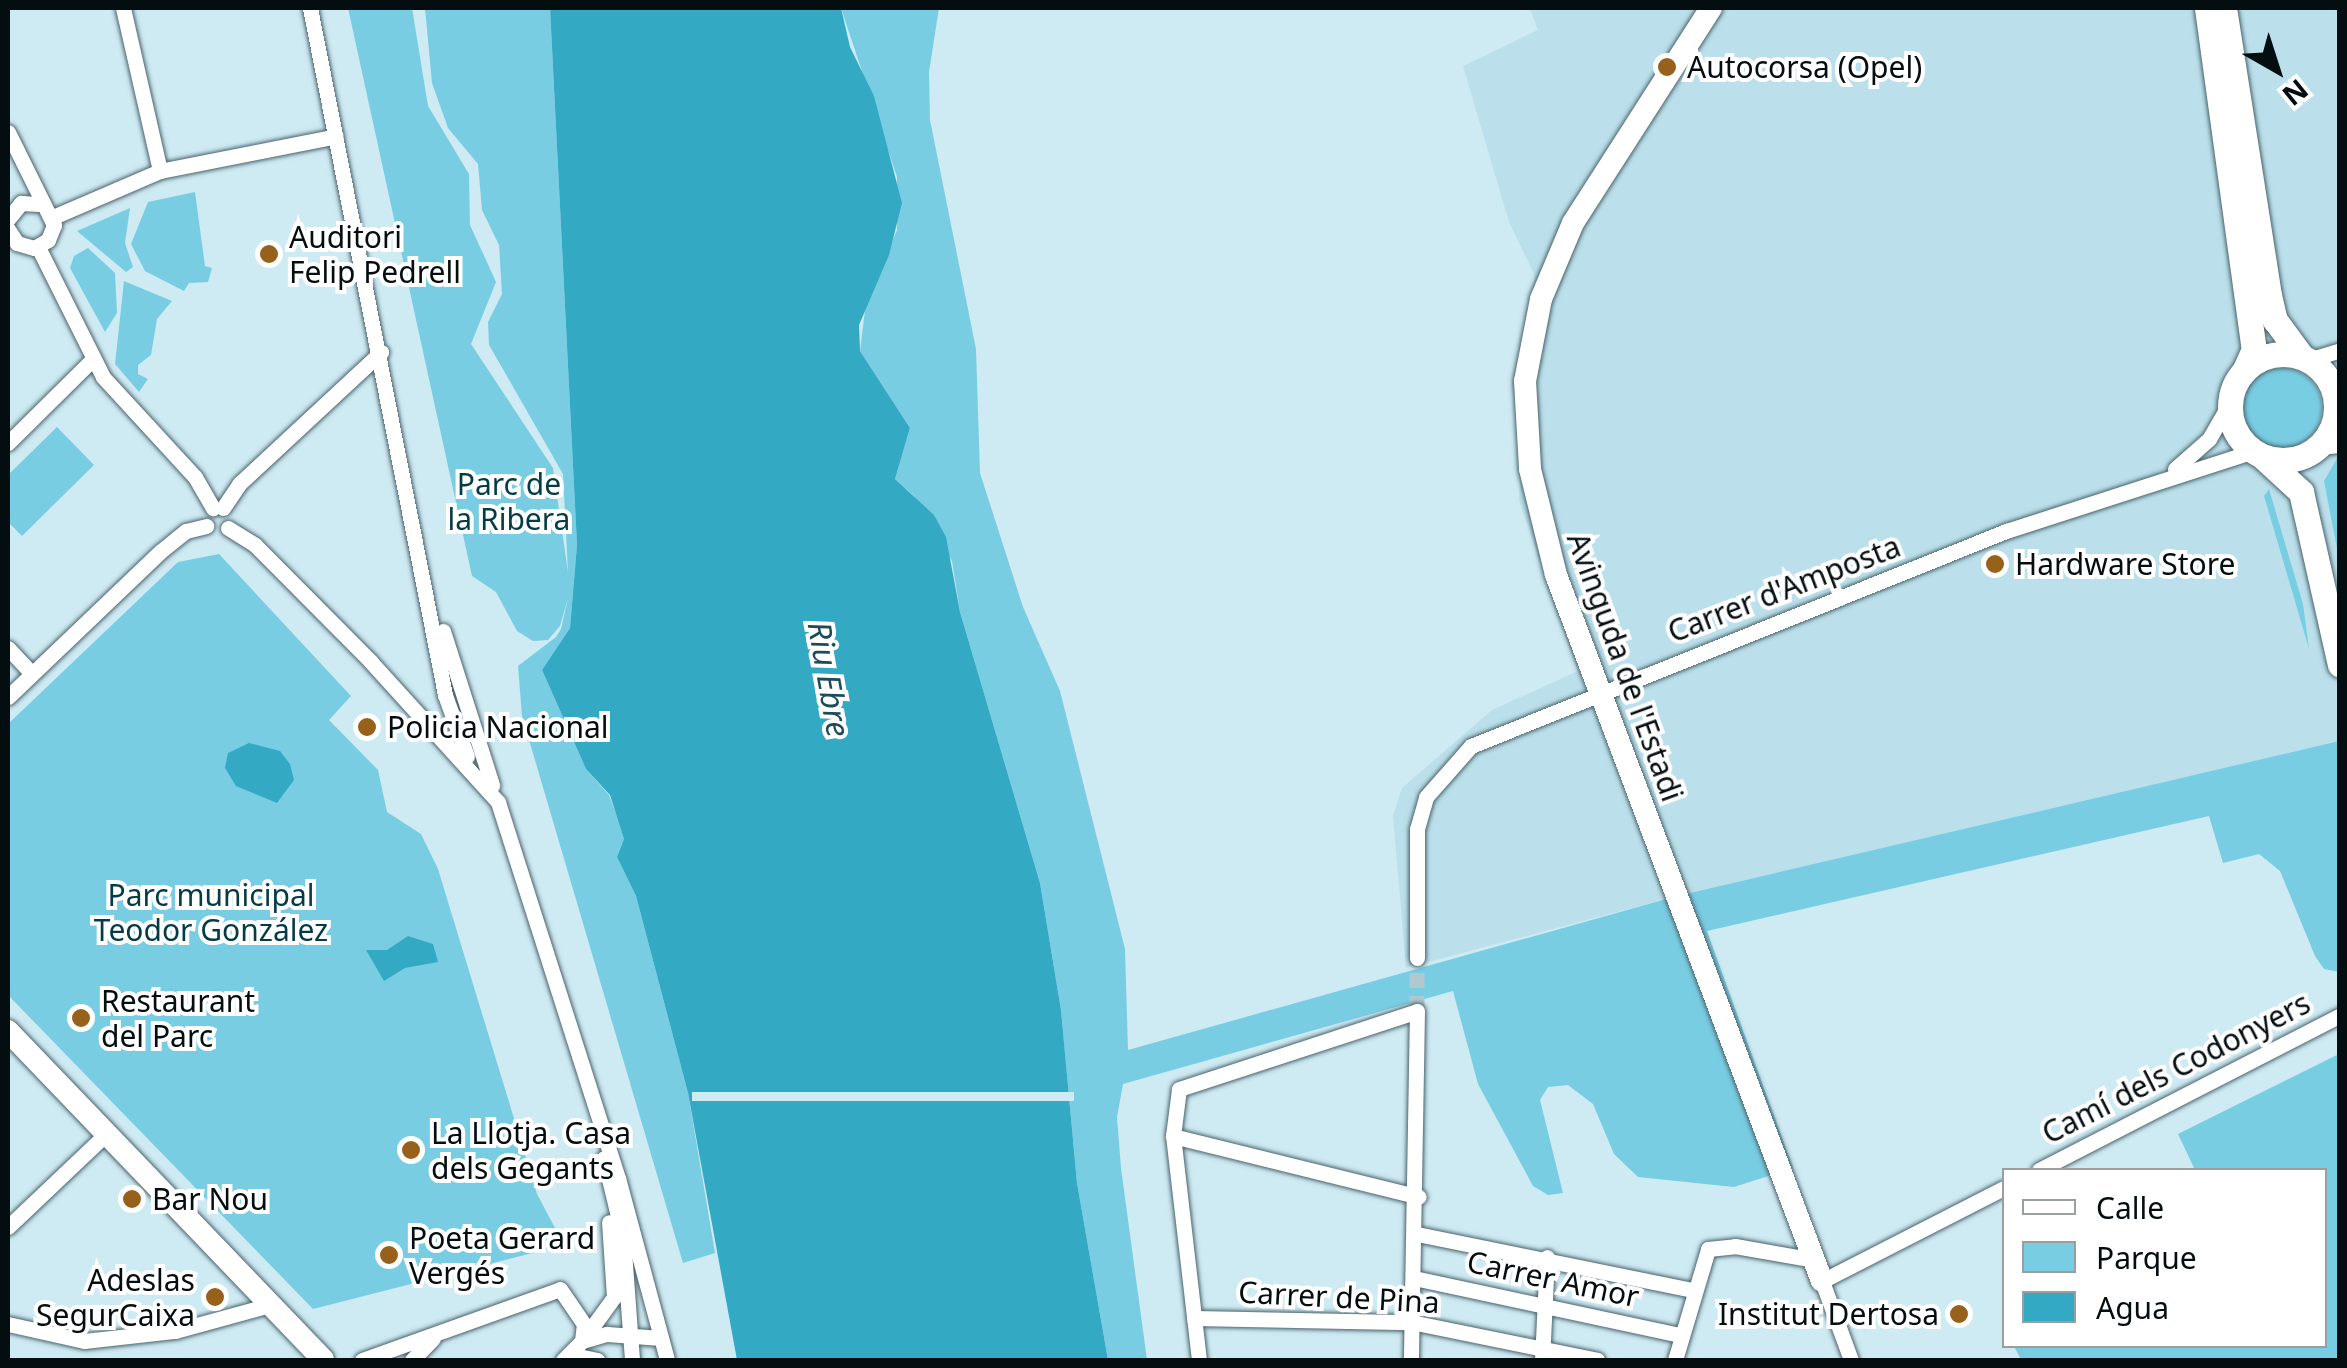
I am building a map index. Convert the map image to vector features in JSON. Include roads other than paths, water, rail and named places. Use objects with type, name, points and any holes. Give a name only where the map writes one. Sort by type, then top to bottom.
[{"type":"main road","points":[[2207,8],[2254,348],[2230,405],[2235,431],[2301,492],[2340,665]]},
{"type":"main road","points":[[2224,8],[2275,320],[2338,400],[2324,447],[2301,492]]},
{"type":"main road","points":[[2244,371],[2277,354],[2305,358]]},
{"type":"main road","points":[[2258,454],[2281,460],[2324,447]]},
{"type":"street","points":[[123,8],[160,171]]},
{"type":"street","points":[[310,8],[428,584],[444,690],[475,772]]},
{"type":"street","name":"Avinguda de l'Estadi","points":[[1711,8],[1573,223],[1542,299],[1525,382],[1530,469],[1556,574],[1598,691],[1850,1360]]},
{"type":"street","points":[[8,132],[48,211],[52,233],[38,246],[20,246],[8,232]]},
{"type":"street","points":[[8,219],[22,203],[48,211],[160,171],[336,136]]},
{"type":"street","points":[[38,246],[92,360],[195,477],[228,528],[255,544],[414,707],[498,802]]},
{"type":"street","points":[[2305,358],[2340,350]]},
{"type":"street","points":[[8,698],[161,551],[186,531],[206,526],[239,484],[381,352]]},
{"type":"street","points":[[8,443],[92,360]]},
{"type":"street","points":[[2168,474],[2209,439],[2230,405]]},
{"type":"street","points":[[2168,474],[2258,454]]},
{"type":"street","name":"Carrer d'Amposta","points":[[1417,958],[1417,829],[1444,770],[1496,733],[2168,474]]},
{"type":"street","points":[[206,526],[218,533],[228,528]]},
{"type":"street","points":[[428,584],[498,802],[516,846],[666,1360]]},
{"type":"street","points":[[8,648],[32,674]]},
{"type":"street","points":[[414,707],[444,690]]},
{"type":"street","points":[[1199,1360],[1174,1136],[1179,1089],[1416,1010],[1419,1197],[1411,1360]]},
{"type":"street","name":"Camí dels Codonyers","points":[[2042,1168],[2340,1015]]},
{"type":"street","points":[[8,1032],[323,1360]]},
{"type":"street","points":[[8,1226],[106,1134]]},
{"type":"street","points":[[1174,1136],[1419,1197]]},
{"type":"street","points":[[566,1357],[614,1297],[602,1139]]},
{"type":"street","points":[[606,1185],[623,1238],[625,1332],[632,1360]]},
{"type":"street","points":[[1675,1360],[1692,1290],[1708,1249],[1720,1244],[1818,1271],[2002,1189]]},
{"type":"street","points":[[1416,1234],[1547,1257],[1692,1290]]},
{"type":"street","points":[[1542,1355],[1547,1257]]},
{"type":"street","name":"Carrer Amor","points":[[1414,1278],[1681,1335]]},
{"type":"street","points":[[362,1360],[560,1289],[584,1324],[582,1341]]},
{"type":"street","points":[[8,1324],[84,1341],[175,1332],[273,1304]]},
{"type":"street","name":"Carrer de Pina","points":[[1194,1318],[1411,1322],[1542,1355],[1597,1360]]},
{"type":"street","points":[[582,1341],[625,1332],[661,1338]]},
{"type":"street","points":[[412,1360],[439,1333]]},
{"type":"street","points":[[566,1357],[597,1360]]},
{"type":"water","name":"Riu Ebre","points":[[550,8],[841,8],[850,47],[874,96],[902,203],[889,255],[859,325],[860,351],[910,428],[895,479],[934,515],[946,537],[960,612],[1040,883],[1061,1010],[1077,1183],[1108,1360],[737,1360],[688,1093],[636,896],[617,857],[624,839],[610,795],[586,769],[542,670],[570,628],[577,545]]},
{"type":"water","points":[[249,743],[280,751],[290,764],[294,780],[277,803],[236,786],[225,768],[228,753]]},
{"type":"water","points":[[408,936],[433,944],[438,962],[405,968],[384,981],[366,950],[387,950]]},
{"type":"tunnel","points":[[1417,958],[1417,1011]]},
{"type":"place","name":"Autocorsa (Opel)","points":[[1667,67]]},
{"type":"place","name":"Auditori Felip Pedrell","points":[[269,254]]},
{"type":"place","name":"Hardware Store","points":[[1995,564]]},
{"type":"place","name":"Policia Nacional","points":[[367,727]]},
{"type":"place","name":"Restaurant del Parc","points":[[81,1018]]},
{"type":"place","name":"La Llotja. Casa dels Gegants","points":[[411,1150]]},
{"type":"place","name":"Bar Nou","points":[[132,1199]]},
{"type":"place","name":"Poeta Gerard Vergés","points":[[389,1255]]},
{"type":"place","name":"Adeslas SegurCaixa","points":[[215,1297]]},
{"type":"place","name":"Institut Dertosa","points":[[1959,1314]]},
{"type":"park label","name":"Parc de la Ribera","points":[[509,501]]},
{"type":"park label","name":"Parc municipal Teodor González","points":[[211,912]]}]
